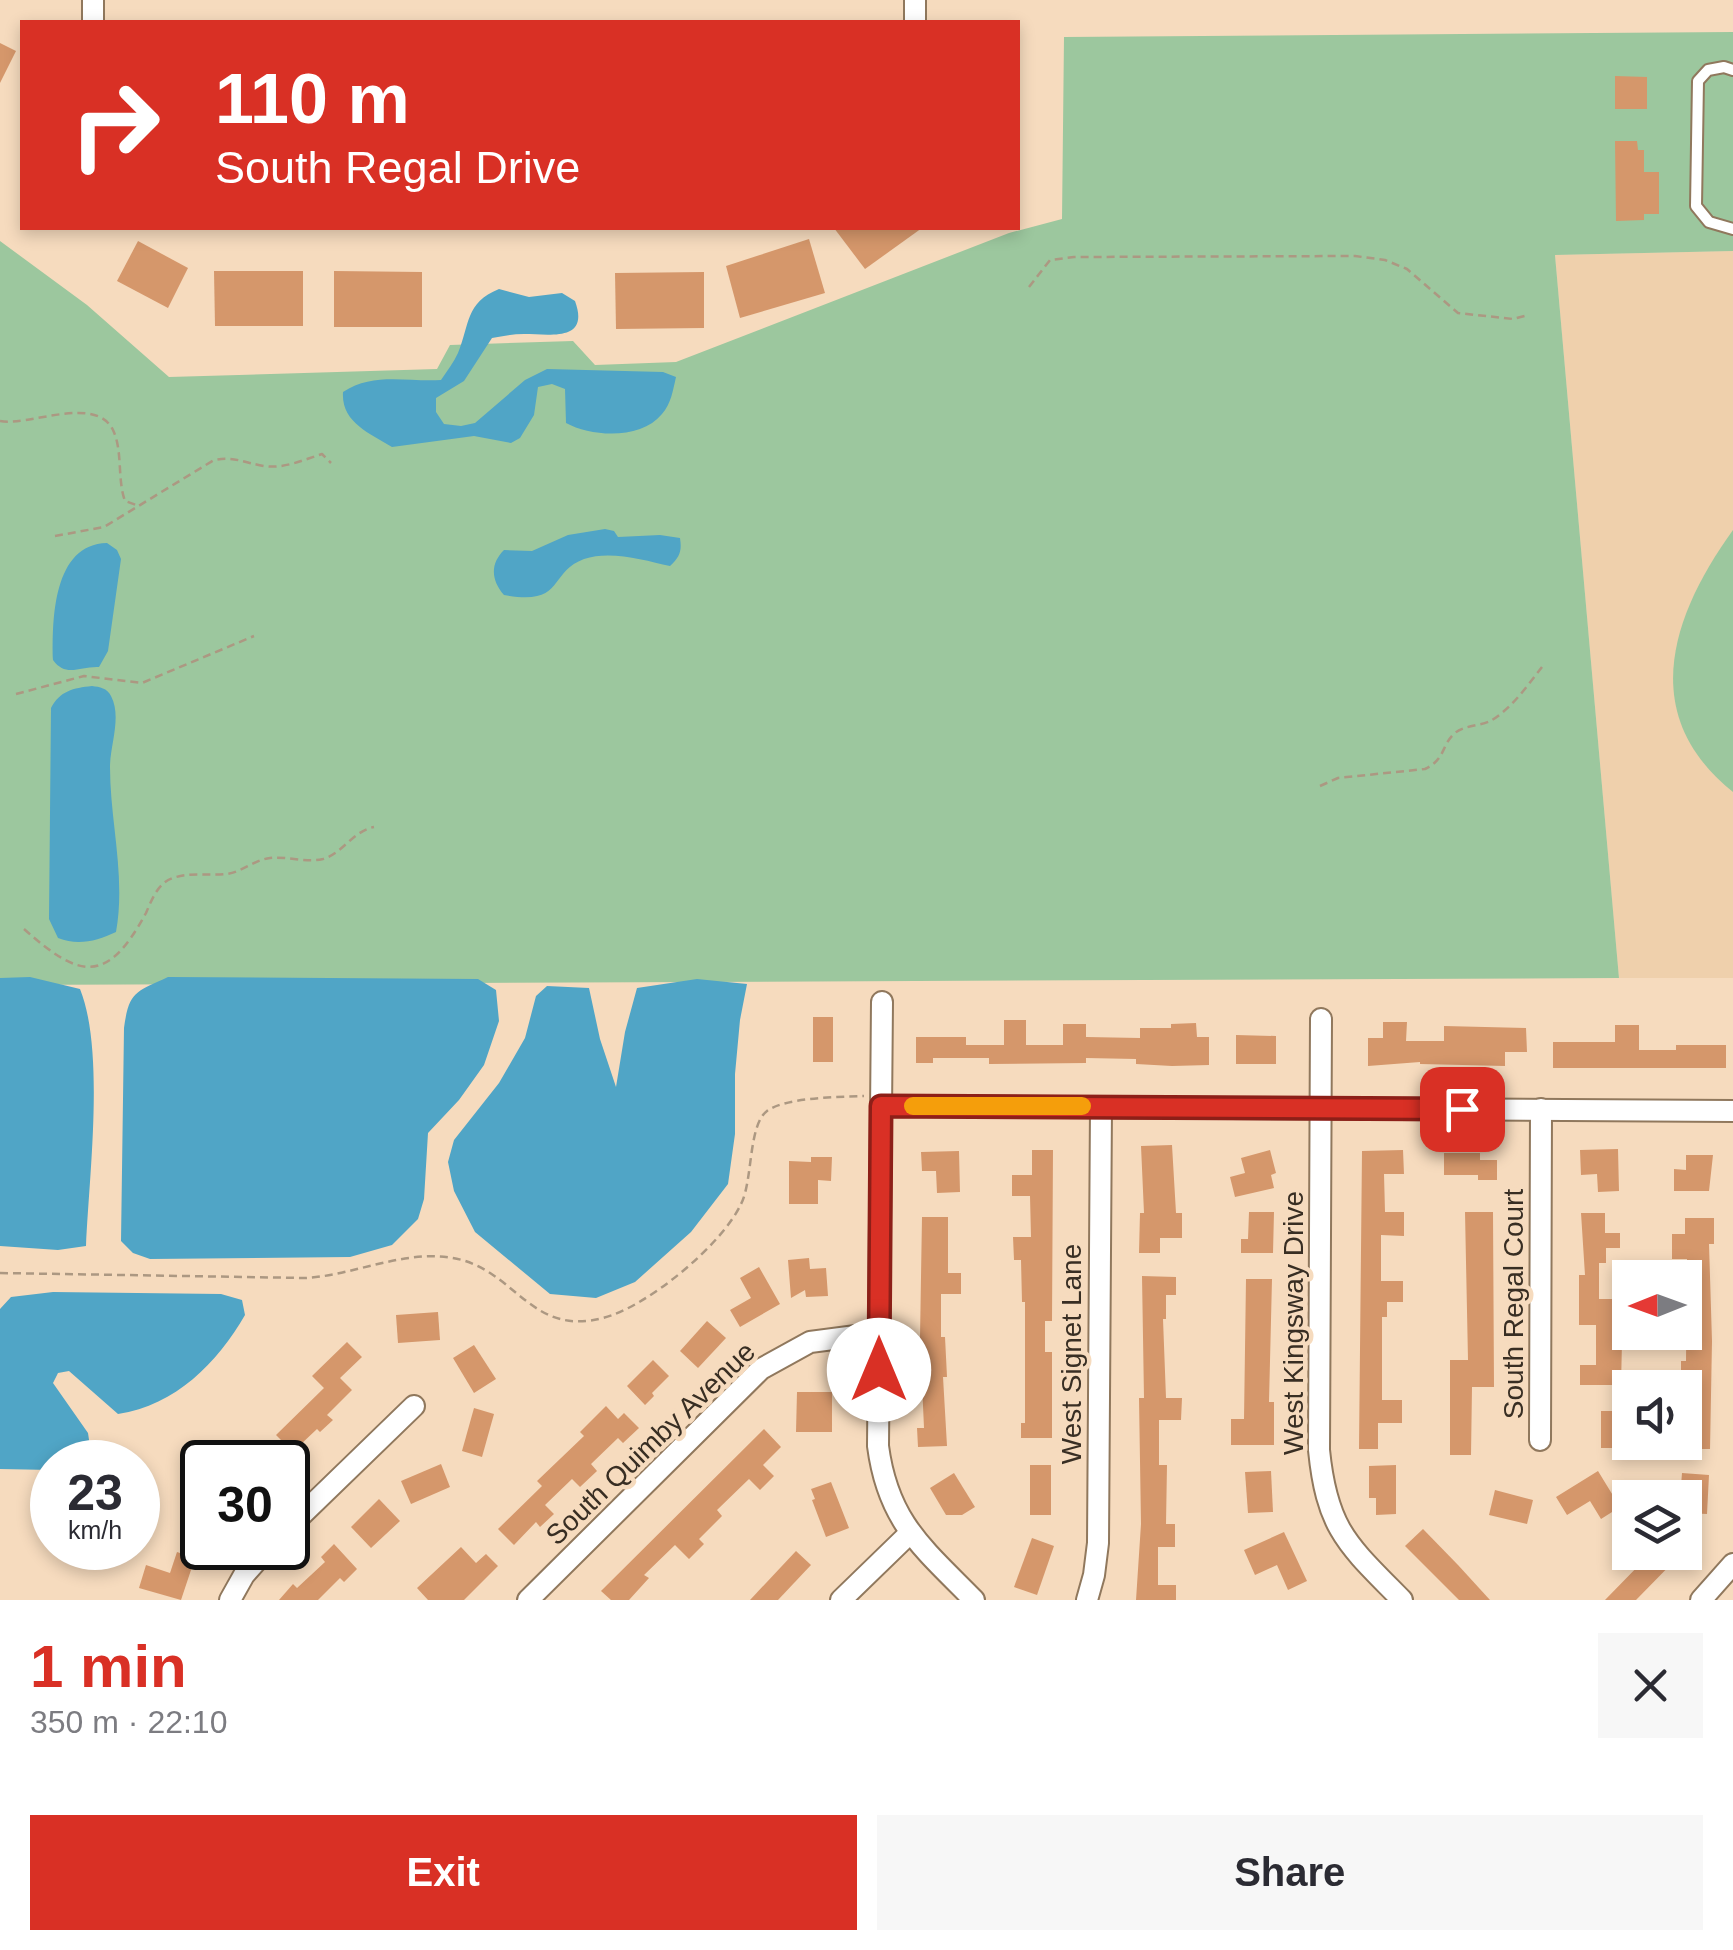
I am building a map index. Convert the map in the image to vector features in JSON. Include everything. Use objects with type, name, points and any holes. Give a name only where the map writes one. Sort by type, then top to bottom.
[{"type":"street","points":[[882,1002],[878,1446],[882,1471],[898,1516],[974,1600]]},
{"type":"street","name":"West Kingsway Drive","points":[[1322,1019],[1318,1450],[1323,1490],[1331,1514],[1352,1550],[1402,1600]]},
{"type":"street","points":[[881,1100],[1321,1109],[1733,1111]]},
{"type":"street","name":"West Signet Lane","points":[[1086,1600],[1098,1543],[1100,1106]]},
{"type":"street","name":"South Regal Court","points":[[1540,1440],[1541,1109]]},
{"type":"street","name":"South Quimby Avenue","points":[[528,1600],[762,1368],[810,1342],[879,1333]]},
{"type":"street","points":[[310,1507],[414,1406]]},
{"type":"street","points":[[841,1600],[910,1533]]},
{"type":"street","points":[[1700,1600],[1733,1564]]},
{"type":"street","points":[[230,1600],[248,1570]]},
{"type":"lane","points":[[1733,70],[1708,70],[1698,81],[1696,206],[1709,222],[1733,229]]},
{"type":"path","points":[[1029,286],[1050,260],[1074,257],[1356,256],[1385,260],[1407,269],[1458,313],[1479,318],[1528,315]]},
{"type":"path","points":[[0,421],[56,414],[103,419],[116,440],[125,501],[140,507]]},
{"type":"path","points":[[54,536],[104,527],[214,460],[234,457],[262,466],[282,467],[322,454],[332,462]]},
{"type":"path","points":[[16,694],[84,676],[142,683],[254,636]]},
{"type":"path","points":[[1320,786],[1338,778],[1424,769],[1435,764],[1454,734],[1500,714],[1542,668]]},
{"type":"path","points":[[24,929],[64,961],[77,967],[91,967],[111,960],[126,946],[158,888],[171,878],[229,874],[269,858],[322,859],[362,829],[374,827]]},
{"type":"path","points":[[0,1273],[306,1278],[394,1260],[441,1257],[479,1266],[540,1313],[581,1321],[604,1318],[665,1284],[703,1252],[732,1220],[748,1184],[760,1118],[769,1109],[788,1103],[881,1100]]},
{"type":"shaded area","points":[[1733,251],[1733,978],[1619,978],[1555,255]]},
{"type":"green space","points":[[1733,32],[1733,251],[1555,255],[1619,978],[0,985],[0,241],[87,305],[169,377],[437,369],[450,345],[573,341],[595,365],[676,362],[1009,233],[1062,219],[1064,37]]},
{"type":"green space","points":[[1733,530],[1733,792],[1703,762],[1684,731],[1674,698],[1674,664],[1680,630],[1693,596]]},
{"type":"water","points":[[499,289],[529,297],[562,293],[575,301],[577,323],[565,333],[492,338],[464,381],[436,398],[436,412],[444,424],[475,423],[525,380],[547,369],[663,372],[676,377],[665,410],[653,422],[629,432],[589,431],[566,423],[565,389],[552,384],[538,387],[534,415],[520,438],[511,443],[474,436],[392,447],[352,419],[343,392],[354,386],[378,380],[441,380],[458,353],[474,308]]},
{"type":"water","points":[[614,531],[618,537],[680,538],[680,554],[670,566],[594,556],[572,565],[547,592],[537,596],[504,595],[497,584],[494,566],[504,550],[532,551],[568,535]]},
{"type":"water","points":[[107,543],[121,559],[108,651],[99,667],[63,669],[53,660],[59,587],[76,556],[89,547]]},
{"type":"water","points":[[103,688],[114,704],[110,767],[119,911],[116,932],[95,940],[73,942],[58,938],[49,919],[51,708],[68,691]]},
{"type":"water","points":[[30,977],[80,989],[88,1015],[94,1114],[86,1246],[58,1250],[0,1246],[0,978]]},
{"type":"water","points":[[168,977],[478,979],[496,990],[499,1021],[484,1065],[428,1133],[424,1199],[418,1219],[392,1245],[350,1257],[150,1259],[133,1253],[121,1241],[126,1016],[136,994]]},
{"type":"water","points":[[697,979],[747,984],[740,1020],[735,1134],[728,1184],[691,1232],[635,1282],[596,1298],[550,1294],[475,1232],[454,1191],[448,1162],[454,1140],[499,1083],[525,1038],[536,996],[547,986],[589,988],[616,1087],[637,988]]},
{"type":"water","points":[[53,1292],[221,1294],[242,1300],[245,1315],[222,1349],[193,1379],[139,1409],[118,1414],[69,1371],[58,1373],[53,1383],[89,1440],[30,1440],[30,1470],[0,1469],[0,1309],[11,1297]]},
{"type":"building","points":[[0,43],[16,51],[0,83]]},
{"type":"building","points":[[1615,76],[1647,77],[1647,109],[1615,109]]},
{"type":"building","points":[[1615,141],[1637,141],[1638,150],[1644,150],[1644,172],[1659,172],[1659,214],[1644,214],[1644,220],[1616,221]]},
{"type":"building","points":[[836,230],[919,230],[865,269]]},
{"type":"building","points":[[809,239],[825,293],[740,318],[726,266]]},
{"type":"building","points":[[138,241],[188,268],[168,308],[117,281]]},
{"type":"building","points":[[214,271],[303,271],[303,326],[215,326]]},
{"type":"building","points":[[334,271],[422,272],[422,327],[334,327]]},
{"type":"building","points":[[704,272],[704,328],[616,329],[615,273]]},
{"type":"building","points":[[813,1017],[833,1017],[833,1062],[813,1062]]},
{"type":"building","points":[[1004,1020],[1026,1020],[1026,1045],[1063,1045],[1063,1024],[1086,1024],[1086,1037],[1140,1038],[1140,1028],[1196,1023],[1197,1037],[1209,1037],[1209,1065],[1136,1064],[1136,1059],[1086,1058],[1086,1063],[989,1064],[989,1058],[933,1058],[933,1063],[916,1063],[916,1037],[966,1037],[966,1045],[1004,1045]]},
{"type":"building","points":[[1383,1022],[1407,1022],[1406,1041],[1444,1041],[1444,1026],[1526,1028],[1527,1052],[1505,1052],[1505,1066],[1420,1062],[1368,1066],[1368,1038],[1383,1038]]},
{"type":"building","points":[[1615,1025],[1639,1025],[1639,1050],[1726,1045],[1726,1068],[1553,1068],[1553,1042],[1615,1042]]},
{"type":"building","points":[[1236,1035],[1276,1036],[1276,1064],[1236,1064]]},
{"type":"building","points":[[1172,1145],[1176,1213],[1182,1213],[1182,1238],[1160,1238],[1160,1253],[1139,1253],[1140,1213],[1144,1213],[1141,1146]]},
{"type":"building","points":[[1618,1149],[1619,1191],[1598,1192],[1597,1174],[1581,1175],[1580,1150]]},
{"type":"building","points":[[1032,1150],[1053,1150],[1052,1321],[1045,1321],[1045,1352],[1052,1352],[1052,1438],[1021,1438],[1021,1423],[1025,1423],[1025,1302],[1021,1260],[1014,1260],[1013,1237],[1031,1237],[1030,1196],[1012,1196],[1012,1175],[1032,1175]]},
{"type":"building","points":[[1270,1150],[1276,1173],[1271,1175],[1274,1188],[1235,1197],[1230,1177],[1245,1173],[1241,1158]]},
{"type":"building","points":[[1403,1150],[1404,1174],[1384,1174],[1385,1212],[1404,1212],[1404,1236],[1381,1235],[1381,1281],[1403,1281],[1403,1302],[1387,1302],[1387,1317],[1382,1317],[1382,1400],[1402,1400],[1402,1423],[1378,1423],[1378,1449],[1359,1449],[1362,1151]]},
{"type":"building","points":[[959,1151],[960,1192],[937,1193],[936,1171],[922,1171],[921,1152]]},
{"type":"building","points":[[1444,1153],[1480,1153],[1480,1160],[1497,1160],[1497,1180],[1478,1180],[1478,1175],[1444,1175]]},
{"type":"building","points":[[1686,1155],[1713,1155],[1709,1191],[1674,1191],[1674,1169],[1686,1170]]},
{"type":"building","points":[[811,1157],[832,1157],[831,1181],[818,1180],[818,1204],[789,1204],[789,1161],[811,1162]]},
{"type":"building","points":[[1249,1212],[1274,1212],[1273,1253],[1241,1253],[1241,1239],[1248,1239]]},
{"type":"building","points":[[1465,1212],[1493,1212],[1494,1387],[1472,1387],[1471,1455],[1450,1455],[1450,1360],[1468,1360]]},
{"type":"building","points":[[1581,1213],[1605,1213],[1605,1233],[1620,1233],[1620,1248],[1606,1248],[1606,1263],[1599,1263],[1599,1299],[1612,1299],[1612,1350],[1622,1350],[1621,1370],[1612,1370],[1612,1385],[1580,1385],[1580,1365],[1596,1365],[1596,1325],[1579,1325],[1579,1275],[1585,1275]]},
{"type":"building","points":[[922,1217],[948,1217],[948,1273],[961,1273],[961,1294],[941,1294],[947,1446],[918,1447],[917,1428],[924,1428],[920,1338]]},
{"type":"building","points":[[1685,1218],[1714,1218],[1714,1244],[1709,1244],[1710,1449],[1702,1449],[1702,1370],[1681,1370],[1686,1350],[1702,1350],[1702,1260],[1672,1259],[1672,1234],[1685,1234]]},
{"type":"building","points":[[809,1258],[810,1269],[826,1268],[828,1296],[806,1297],[805,1290],[791,1298],[788,1260]]},
{"type":"building","points":[[759,1267],[780,1304],[740,1327],[730,1310],[751,1298],[740,1278]]},
{"type":"building","points":[[1142,1276],[1176,1277],[1176,1295],[1166,1295],[1163,1319],[1166,1398],[1182,1398],[1181,1420],[1159,1420],[1159,1465],[1167,1465],[1166,1524],[1175,1524],[1175,1547],[1158,1547],[1158,1585],[1176,1585],[1176,1600],[1136,1600],[1141,1524],[1139,1398],[1144,1398]]},
{"type":"building","points":[[1246,1279],[1272,1279],[1269,1402],[1274,1402],[1274,1445],[1231,1445],[1231,1419],[1244,1419]]},
{"type":"building","points":[[438,1312],[440,1340],[398,1343],[396,1315]]},
{"type":"building","points":[[707,1321],[726,1338],[698,1368],[680,1351]]},
{"type":"building","points":[[347,1342],[362,1357],[340,1378],[352,1390],[327,1415],[333,1420],[305,1440],[281,1440],[276,1435],[324,1388],[312,1376]]},
{"type":"building","points":[[474,1345],[496,1379],[474,1393],[453,1358]]},
{"type":"building","points":[[653,1360],[669,1376],[645,1405],[627,1386]]},
{"type":"building","points":[[797,1392],[832,1392],[832,1432],[796,1432]]},
{"type":"building","points":[[606,1406],[618,1419],[624,1413],[639,1428],[623,1443],[618,1438],[591,1464],[597,1471],[580,1487],[572,1479],[545,1505],[554,1514],[540,1527],[536,1522],[514,1545],[498,1529],[542,1486],[537,1481],[584,1436],[580,1432]]},
{"type":"building","points":[[474,1408],[494,1414],[482,1457],[462,1451]]},
{"type":"building","points":[[1601,1411],[1612,1411],[1612,1448],[1601,1448]]},
{"type":"building","points":[[764,1429],[781,1447],[763,1465],[774,1476],[760,1490],[749,1479],[717,1510],[722,1516],[699,1539],[704,1544],[689,1559],[675,1545],[644,1575],[649,1578],[629,1600],[611,1600],[601,1591]]},
{"type":"building","points":[[441,1464],[450,1487],[411,1504],[401,1481]]},
{"type":"building","points":[[1030,1465],[1051,1465],[1051,1515],[1030,1515]]},
{"type":"building","points":[[1396,1465],[1396,1514],[1376,1515],[1376,1498],[1369,1498],[1369,1466]]},
{"type":"building","points":[[1271,1471],[1273,1512],[1248,1513],[1245,1472]]},
{"type":"building","points":[[1598,1471],[1612,1494],[1612,1512],[1601,1519],[1590,1501],[1567,1515],[1556,1497]]},
{"type":"building","points":[[954,1473],[975,1507],[962,1515],[946,1515],[930,1488]]},
{"type":"building","points":[[1682,1473],[1709,1475],[1707,1514],[1702,1514],[1702,1480],[1681,1480]]},
{"type":"building","points":[[831,1482],[849,1528],[826,1537],[811,1489]]},
{"type":"building","points":[[1495,1490],[1533,1500],[1527,1524],[1489,1515]]},
{"type":"building","points":[[379,1499],[400,1521],[371,1548],[351,1527]]},
{"type":"building","points":[[1423,1529],[1490,1600],[1459,1600],[1405,1546]]},
{"type":"building","points":[[1284,1532],[1307,1581],[1288,1590],[1277,1565],[1255,1575],[1244,1550]]},
{"type":"building","points":[[1032,1538],[1054,1546],[1037,1595],[1014,1587]]},
{"type":"building","points":[[334,1544],[357,1569],[344,1582],[340,1578],[318,1600],[279,1600],[293,1584],[297,1588],[325,1562],[321,1557]]},
{"type":"building","points":[[461,1547],[476,1563],[486,1554],[498,1566],[464,1600],[428,1600],[417,1588]]},
{"type":"building","points":[[796,1551],[811,1565],[778,1600],[750,1600]]},
{"type":"building","points":[[177,1552],[180,1553],[180,1570],[191,1570],[181,1600],[139,1588],[144,1570],[170,1573]]},
{"type":"building","points":[[1634,1570],[1665,1570],[1636,1600],[1605,1600]]},
{"type":"slow traffic","points":[[913,1106],[1082,1106]]},
{"type":"route","points":[[879,1370],[881,1106],[1462,1109]]}]
